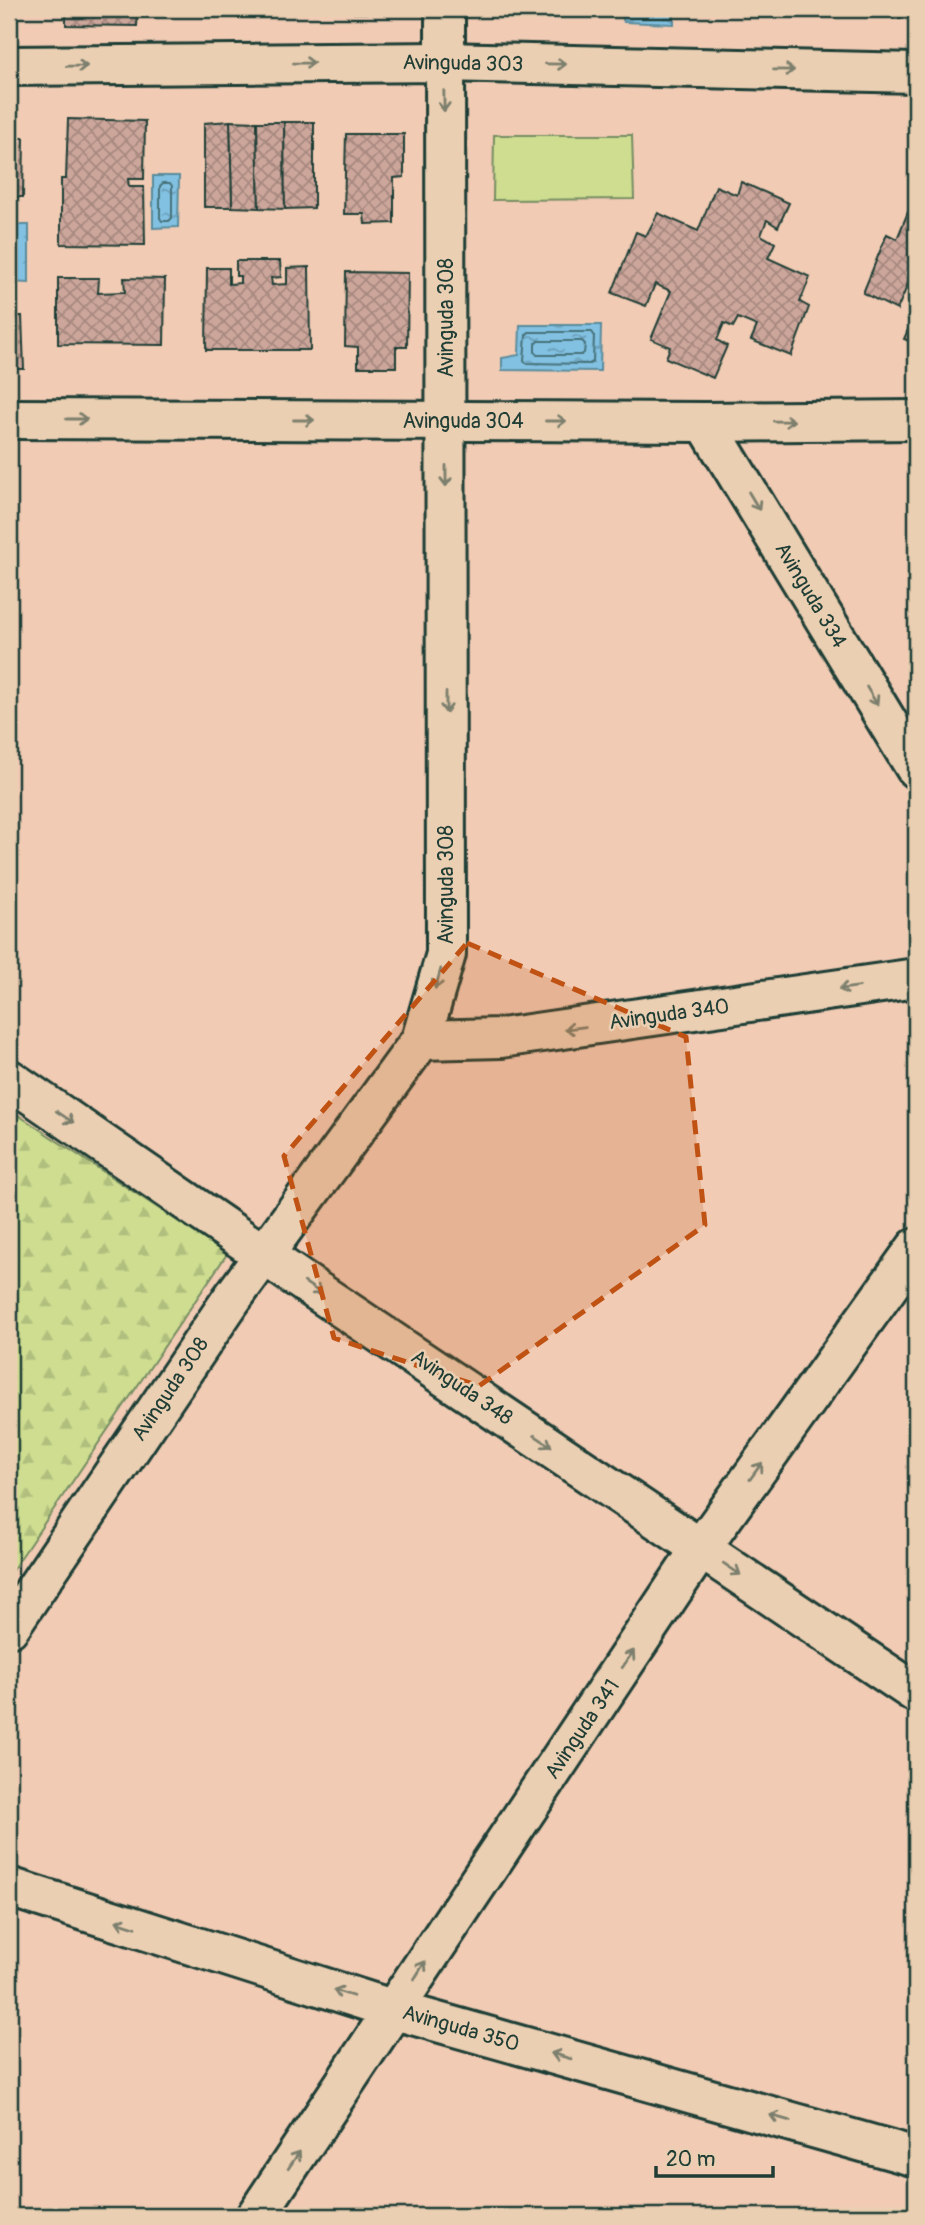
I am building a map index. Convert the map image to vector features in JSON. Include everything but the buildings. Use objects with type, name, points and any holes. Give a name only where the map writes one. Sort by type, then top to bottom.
[{"type":"street","name":"Avinguda 308","points":[[9,1628],[264,1254],[421,1040],[446,954],[444,9]]},
{"type":"street","name":"Avinguda 303","points":[[9,66],[443,62],[916,73]]},
{"type":"street","name":"Avinguda 304","points":[[9,419],[705,422],[916,420]]},
{"type":"street","name":"Avinguda 334","points":[[705,422],[916,769]]},
{"type":"street","name":"Avinguda 340","points":[[421,1040],[500,1038],[916,978]]},
{"type":"street","name":"Avinguda 348","points":[[9,1079],[916,1693]]},
{"type":"street","name":"Avinguda 341","points":[[256,2216],[701,1548],[916,1248]]},
{"type":"street","name":"Avinguda 350","points":[[9,1887],[395,2010],[916,2157]]},
{"type":"highlighted area","points":[[467,943],[686,1037],[705,1225],[479,1386],[334,1338],[284,1156]]},
{"type":"green space","points":[[494,135],[632,135],[634,199],[493,200]]},
{"type":"green space","points":[[9,1109],[227,1254],[9,1575]]},
{"type":"water","points":[[619,9],[674,9],[674,24],[624,22]]},
{"type":"water","points":[[153,176],[179,176],[178,227],[153,228]]},
{"type":"water","points":[[9,225],[29,225],[29,283],[9,282]]},
{"type":"water","points":[[520,325],[601,325],[600,371],[502,370],[502,358],[519,355]]}]
